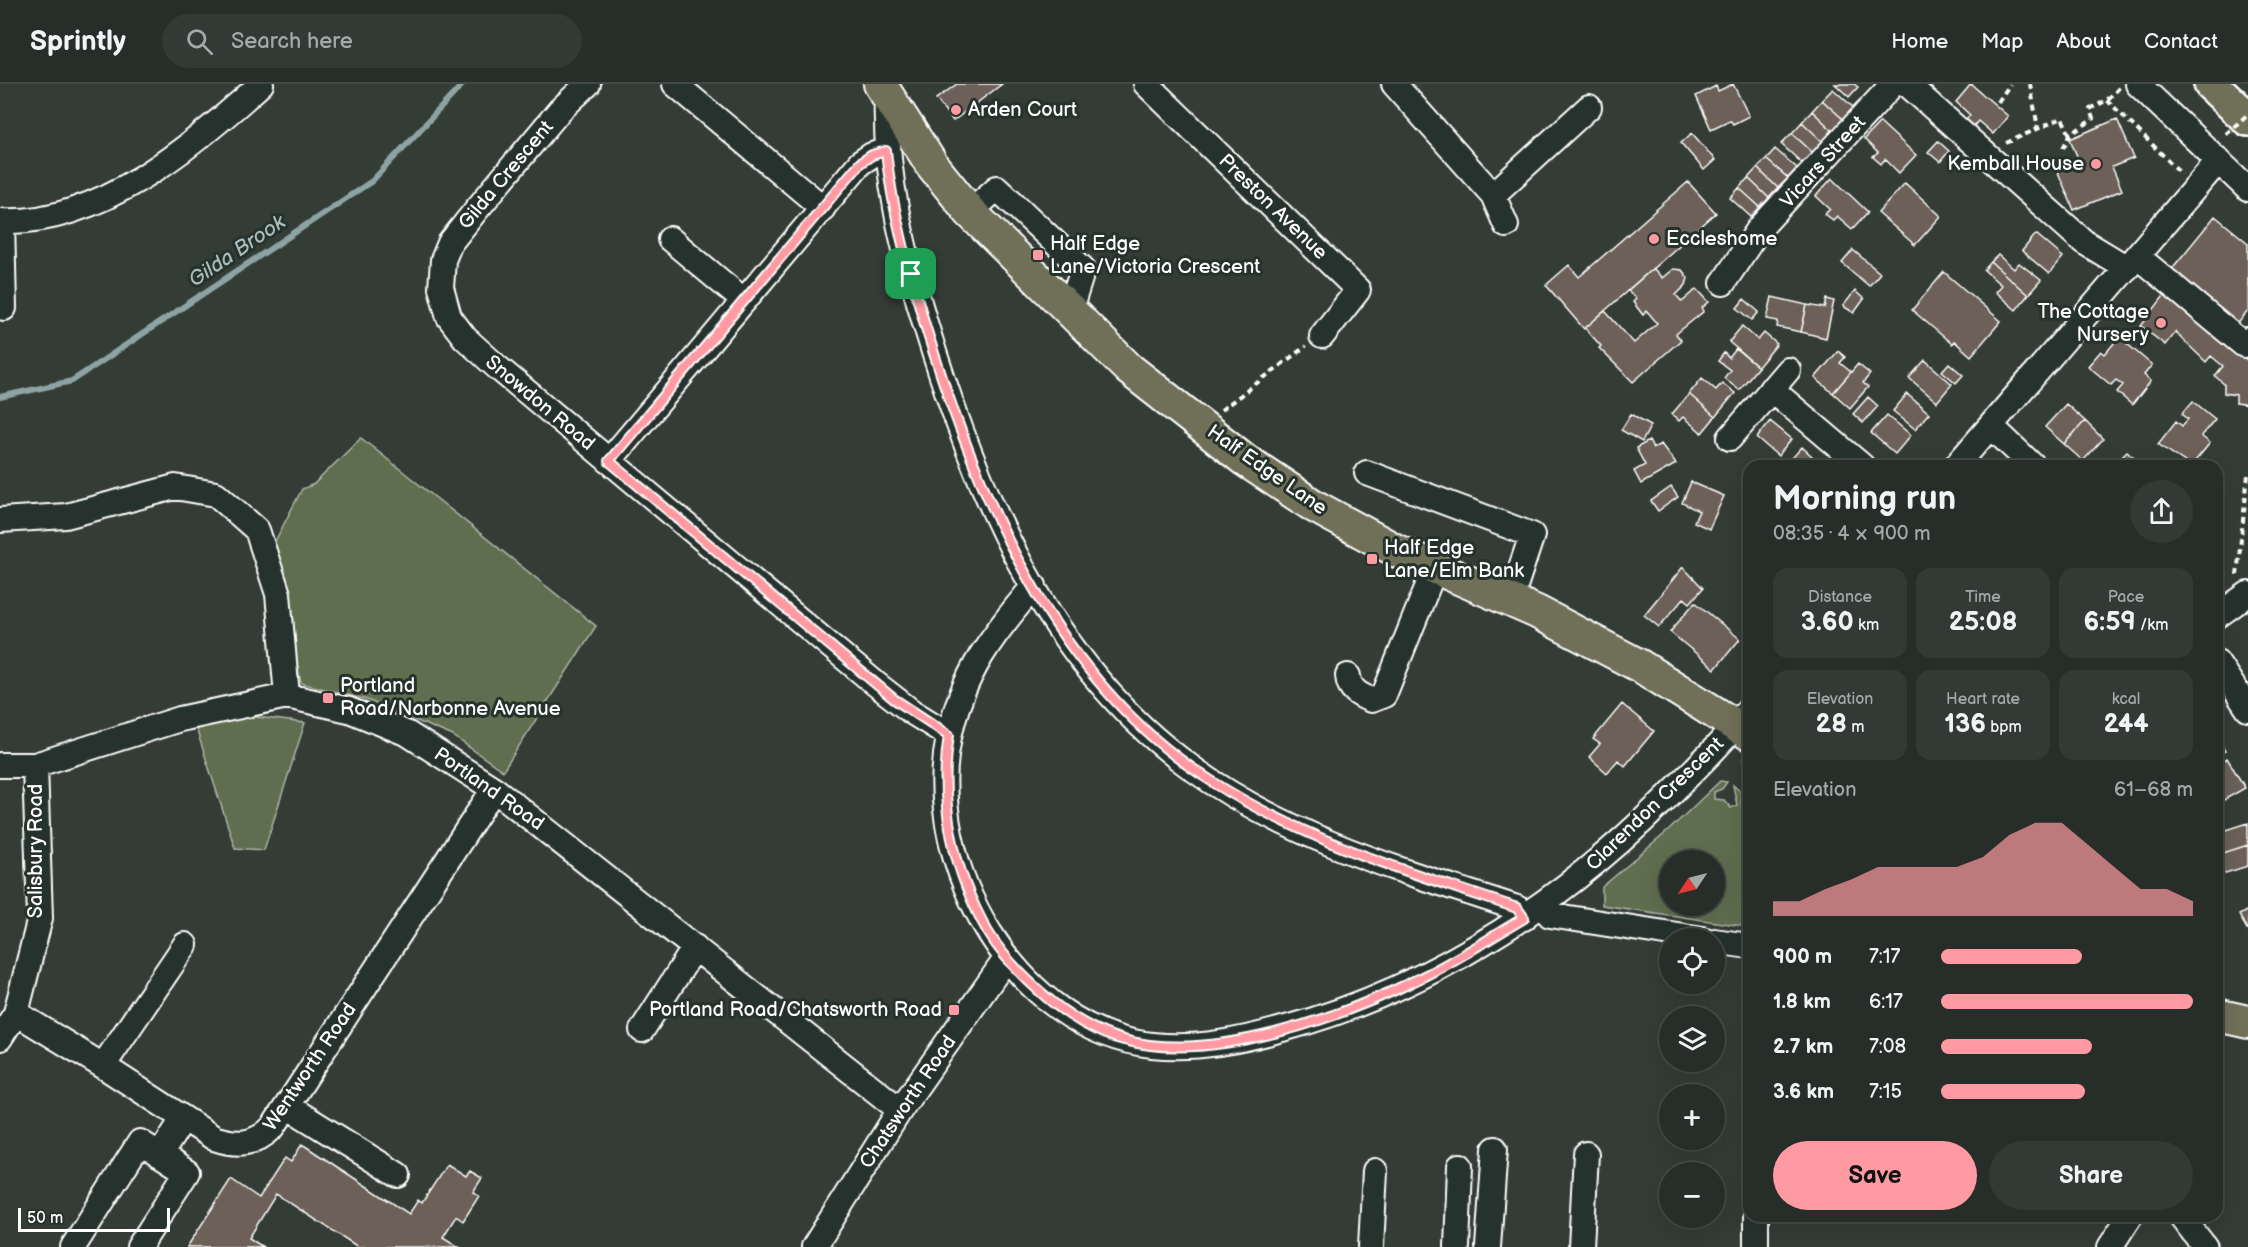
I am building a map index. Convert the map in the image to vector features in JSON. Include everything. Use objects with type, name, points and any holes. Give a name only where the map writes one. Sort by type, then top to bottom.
[{"type":"highway","points":[[2211,84],[2237,127]]},
{"type":"main road","name":"Half Edge Lane","points":[[883,90],[932,165],[970,212],[1129,369],[1245,460],[1314,506],[1397,551],[1510,601],[1640,666],[1743,722]]},
{"type":"main road","points":[[2223,1016],[2248,1022]]},
{"type":"street","points":[[4,308],[1,221],[24,221],[82,207],[152,171],[209,132],[261,84]]},
{"type":"street","name":"Gilda Crescent","points":[[450,243],[545,127],[588,84]]},
{"type":"street","points":[[675,84],[823,208]]},
{"type":"street","name":"Preston Avenue","points":[[1146,84],[1358,290],[1322,336]]},
{"type":"street","points":[[1394,84],[1493,195],[1506,225]]},
{"type":"street","name":"Vicars Street","points":[[1723,283],[1768,221],[1893,84]]},
{"type":"street","points":[[1907,84],[2084,242],[2132,262],[2244,345],[2248,340]]},
{"type":"street","points":[[2138,84],[2248,189]]},
{"type":"street","points":[[883,90],[886,151],[893,200],[911,274],[941,376],[978,474],[1034,586],[1056,624],[1117,701],[1149,734],[1211,782],[1304,833],[1390,866],[1517,908],[1659,932]]},
{"type":"street","points":[[1493,195],[1589,107]]},
{"type":"street","points":[[609,461],[860,163],[872,155],[886,151]]},
{"type":"street","points":[[1962,460],[2219,160]]},
{"type":"street","points":[[670,238],[744,301]]},
{"type":"street","name":"Snowdon Road","points":[[450,243],[443,260],[441,288],[444,305],[457,330],[490,361],[894,699],[949,735]]},
{"type":"street","points":[[1730,438],[1788,370]]},
{"type":"street","points":[[1771,389],[1855,460]]},
{"type":"street","points":[[1992,427],[2027,460]]},
{"type":"street","points":[[1367,473],[1532,535],[1510,601]]},
{"type":"street","points":[[0,520],[66,516],[174,487],[216,494],[257,530],[278,594],[287,696]]},
{"type":"street","points":[[1348,676],[1352,689],[1359,695],[1371,700],[1384,695],[1435,568]]},
{"type":"street","name":"Clarendon Crescent","points":[[1034,586],[986,644],[972,667],[949,735],[945,789],[959,869],[981,920],[1006,959],[1051,1001],[1098,1030],[1124,1040],[1151,1045],[1211,1044],[1266,1034],[1353,1008],[1424,976],[1533,912],[1599,861],[1743,725]]},
{"type":"street","points":[[2223,612],[2245,596]]},
{"type":"street","points":[[2223,671],[2248,709]]},
{"type":"street","name":"Portland Road","points":[[0,765],[35,765],[180,719],[287,696],[349,711],[408,734],[494,789],[900,1110]]},
{"type":"street","name":"Salisbury Road","points":[[0,1038],[16,1013],[40,918],[35,765]]},
{"type":"street","name":"Wentworth Road","points":[[16,1013],[214,1138],[232,1144],[248,1143],[264,1137],[287,1106],[494,789]]},
{"type":"street","points":[[1725,943],[1743,945]]},
{"type":"street","points":[[103,1066],[185,945]]},
{"type":"street","points":[[642,1030],[696,947]]},
{"type":"street","name":"Chatsworth Road","points":[[814,1247],[900,1110],[1006,959]]},
{"type":"street","points":[[287,1106],[398,1175]]},
{"type":"street","points":[[160,1155],[183,1119]]},
{"type":"street","points":[[73,1247],[140,1142],[187,1172],[139,1247]]},
{"type":"street","points":[[1488,1247],[1495,1149]]},
{"type":"street","points":[[1581,1247],[1586,1154]]},
{"type":"street","points":[[1457,1247],[1460,1166]]},
{"type":"street","points":[[1371,1247],[1375,1171]]},
{"type":"street","points":[[1756,1222],[1756,1247]]},
{"type":"street","points":[[2110,1247],[2126,1222]]},
{"type":"street","points":[[2186,1222],[2205,1247]]},
{"type":"street","points":[[814,1247],[820,1247]]},
{"type":"path","points":[[1998,102],[2010,84]]},
{"type":"path","points":[[2030,84],[2038,128]]},
{"type":"path","points":[[2063,148],[2070,135],[2093,119],[2090,109],[2107,100],[2116,91]]},
{"type":"path","points":[[2107,100],[2183,172],[2179,181]]},
{"type":"path","points":[[2237,127],[2248,114]]},
{"type":"path","points":[[1983,153],[2062,118],[2070,135]]},
{"type":"path","points":[[1201,426],[1285,360],[1322,336]]},
{"type":"path","points":[[2245,596],[2236,582],[2248,475]]},
{"type":"green space","points":[[361,438],[596,626],[503,771],[453,736],[367,700],[301,683],[272,547],[302,489],[314,484]]},
{"type":"green space","points":[[242,715],[305,723],[264,850],[235,848],[194,722]]},
{"type":"green space","points":[[1720,781],[1727,782],[1722,789],[1714,792],[1714,799],[1724,800],[1731,808],[1737,805],[1733,785],[1741,792],[1743,926],[1676,916],[1725,916],[1725,850],[1659,850],[1659,914],[1602,905],[1602,887],[1668,831]]},
{"type":"building","name":"Arden Court","points":[[957,84],[1002,84],[953,121],[936,99]]},
{"type":"building","points":[[1733,84],[1749,116],[1733,124],[1730,120],[1711,129],[1696,96],[1716,86],[1718,91]]},
{"type":"building","points":[[1835,84],[1854,84],[1858,87],[1849,97]]},
{"type":"building","points":[[1971,84],[2008,116],[1993,134],[1978,121],[1974,126],[1966,119],[1970,115],[1956,102]]},
{"type":"building","points":[[1833,89],[1854,108],[1844,120],[1822,100]]},
{"type":"building","points":[[1822,100],[1844,120],[1833,131],[1812,111]]},
{"type":"building","points":[[1812,111],[1833,131],[1823,142],[1802,122]]},
{"type":"building","name":"Kemball House","points":[[2117,119],[2134,158],[2112,167],[2122,190],[2074,210],[2057,170],[2079,161],[2070,139]]},
{"type":"building","points":[[1802,122],[1823,142],[1813,153],[1792,133]]},
{"type":"building","points":[[1880,122],[1916,155],[1899,173],[1885,159],[1881,164],[1873,157],[1878,153],[1864,139]]},
{"type":"building","points":[[1692,133],[1715,160],[1704,170],[1681,143]]},
{"type":"building","points":[[1792,133],[1813,153],[1803,164],[1781,144]]},
{"type":"building","points":[[1938,141],[1949,151],[1940,162],[1928,152]]},
{"type":"building","points":[[1775,149],[1797,168],[1788,178],[1766,159]]},
{"type":"building","points":[[1766,159],[1788,178],[1778,188],[1757,168]]},
{"type":"building","points":[[1757,168],[1778,188],[1769,198],[1748,178]]},
{"type":"building","points":[[1748,178],[1769,198],[1760,207],[1739,188]]},
{"type":"building","points":[[1832,178],[1868,212],[1852,229],[1837,216],[1833,220],[1825,214],[1830,209],[1816,196]]},
{"type":"building","name":"Eccleshome","points":[[1688,182],[1716,213],[1584,329],[1546,285],[1569,265],[1579,277]]},
{"type":"building","points":[[1905,183],[1941,216],[1915,245],[1878,213]]},
{"type":"building","points":[[1739,188],[1760,207],[1751,217],[1730,198]]},
{"type":"building","points":[[2215,216],[2248,243],[2248,311],[2236,326],[2170,271]]},
{"type":"building","points":[[2036,234],[2063,257],[2049,274],[2022,251]]},
{"type":"building","points":[[1853,250],[1880,273],[1869,286],[1842,263]]},
{"type":"building","points":[[1998,255],[2014,269],[2019,263],[2041,280],[2028,295],[1991,262]]},
{"type":"building","points":[[1991,262],[2028,295],[2016,310],[1995,292],[2001,285],[1984,270]]},
{"type":"building","points":[[1653,268],[1662,278],[1673,269],[1682,270],[1688,278],[1686,285],[1676,295],[1682,302],[1697,289],[1709,302],[1702,308],[1704,311],[1676,334],[1681,340],[1633,382],[1599,348],[1601,346],[1585,328],[1605,311],[1634,343],[1657,323],[1647,311],[1643,315],[1633,302],[1636,299],[1628,290]]},
{"type":"building","points":[[1944,272],[2001,321],[1971,356],[1954,341],[1952,344],[1912,310]]},
{"type":"building","points":[[1855,291],[1864,299],[1854,313],[1843,306]]},
{"type":"building","points":[[2166,293],[2248,361],[2248,405],[2236,403],[2236,395],[2224,393],[2224,384],[2215,376],[2223,366],[2211,356],[2206,362],[2175,332],[2165,345],[2141,326]]},
{"type":"building","points":[[1772,297],[1807,305],[1801,332],[1777,327],[1778,321],[1767,319]]},
{"type":"building","points":[[1744,299],[1759,312],[1752,320],[1737,308]]},
{"type":"building","points":[[1827,299],[1834,301],[1826,338],[1801,332],[1807,305],[1825,308]]},
{"type":"building","points":[[1742,326],[1758,340],[1764,333],[1777,344],[1758,367],[1729,342]]},
{"type":"building","points":[[2119,337],[2152,365],[2144,375],[2151,381],[2132,405],[2117,392],[2123,385],[2116,380],[2111,385],[2088,366],[2101,351],[2105,354]]},
{"type":"building","points":[[1736,349],[1758,367],[1739,390],[1724,378],[1730,370],[1718,361],[1724,353],[1729,358]]},
{"type":"building","points":[[1838,351],[1845,357],[1840,363],[1851,372],[1833,393],[1815,378]]},
{"type":"building","points":[[1925,360],[1952,384],[1937,402],[1909,378]]},
{"type":"building","points":[[1949,363],[1963,375],[1956,383],[1942,371]]},
{"type":"building","points":[[1858,364],[1870,374],[1863,383],[1868,387],[1850,408],[1833,393]]},
{"type":"building","points":[[1702,378],[1716,390],[1722,383],[1735,393],[1715,417],[1689,394]]},
{"type":"building","points":[[1689,394],[1715,417],[1702,433],[1683,417],[1679,421],[1672,414]]},
{"type":"building","points":[[1907,394],[1929,413],[1915,429],[1893,411]]},
{"type":"building","points":[[1868,397],[1878,406],[1863,423],[1853,414]]},
{"type":"building","points":[[2193,401],[2215,419],[2201,436],[2210,443],[2196,460],[2182,460],[2158,444],[2176,421],[2182,426],[2188,419],[2182,414]]},
{"type":"building","points":[[2066,404],[2085,421],[2064,444],[2045,427]]},
{"type":"building","points":[[1631,414],[1651,425],[1642,442],[1621,430]]},
{"type":"building","points":[[1887,415],[1911,435],[1895,454],[1871,433]]},
{"type":"building","points":[[1770,421],[1792,439],[1778,456],[1757,438]]},
{"type":"building","points":[[2085,421],[2103,439],[2084,460],[2064,444]]},
{"type":"building","points":[[1649,441],[1653,448],[1661,444],[1676,464],[1641,484],[1634,471],[1645,465],[1636,448]]},
{"type":"building","points":[[1802,447],[1812,456],[1808,460],[1790,460]]},
{"type":"building","points":[[2127,451],[2137,460],[2118,460]]},
{"type":"building","points":[[1691,482],[1724,496],[1709,529],[1694,522],[1699,511],[1682,503]]},
{"type":"building","points":[[1671,487],[1678,497],[1658,511],[1651,501]]},
{"type":"building","points":[[1683,567],[1703,588],[1690,603],[1684,598],[1659,627],[1644,615]]},
{"type":"building","points":[[1695,602],[1740,639],[1715,669],[1670,632]]},
{"type":"building","points":[[1622,704],[1654,731],[1625,766],[1618,760],[1607,773],[1589,757],[1600,744],[1593,739]]},
{"type":"building","points":[[2227,758],[2245,788],[2223,800],[2223,760]]},
{"type":"building","points":[[2248,823],[2248,845],[2223,853],[2223,831]]},
{"type":"building","points":[[2248,845],[2248,866],[2223,874],[2223,853]]},
{"type":"building","points":[[2248,910],[2248,931],[2239,915]]},
{"type":"building","points":[[302,1144],[409,1214],[418,1200],[422,1203],[447,1164],[466,1176],[470,1171],[482,1178],[473,1192],[479,1196],[463,1221],[456,1216],[443,1237],[459,1247],[358,1247],[276,1194],[249,1238],[263,1247],[187,1247],[231,1179],[259,1198],[285,1158],[291,1162]]},
{"type":"waterway","name":"Gilda Brook","points":[[0,397],[72,381],[372,181],[463,84]]},
{"type":"place","name":"Arden Court","points":[[956,110]]},
{"type":"place","name":"Kemball House","points":[[2096,164]]},
{"type":"place","name":"Eccleshome","points":[[1654,239]]},
{"type":"place","name":"Half Edge Lane/Victoria Crescent","points":[[1038,255]]},
{"type":"place","name":"The Cottage Nursery","points":[[2161,323]]},
{"type":"place","name":"Half Edge Lane/Elm Bank","points":[[1372,559]]},
{"type":"place","name":"Portland Road/Narbonne Avenue","points":[[328,698]]},
{"type":"place","name":"Portland Road/Chatsworth Road","points":[[954,1010]]},
{"type":"route","points":[[886,151],[893,200],[911,274],[941,376],[968,449],[993,507],[1022,565],[1056,624],[1086,665],[1122,707],[1149,734],[1190,767],[1211,782],[1280,821],[1333,845],[1390,866],[1517,908],[1524,918],[1424,976],[1353,1008],[1266,1034],[1211,1044],[1171,1046],[1124,1040],[1073,1017],[1021,975],[1006,959],[981,920],[959,869],[945,789],[949,735],[894,699],[609,461],[860,163],[872,155],[886,151]]}]
